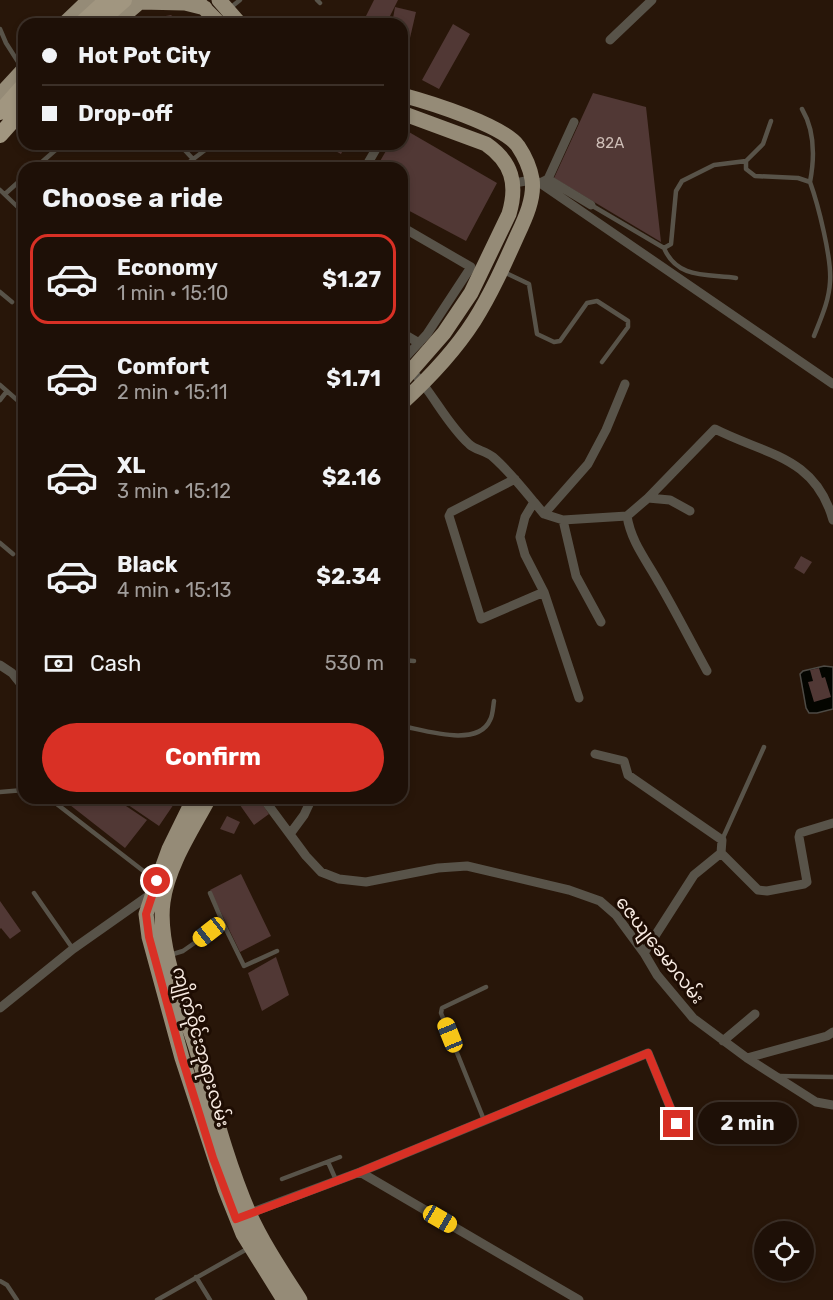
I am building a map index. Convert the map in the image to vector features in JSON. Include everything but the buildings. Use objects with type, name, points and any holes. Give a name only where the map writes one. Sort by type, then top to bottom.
[{"type":"highway","points":[[76,17],[107,0]]},
{"type":"highway","points":[[107,18],[135,1]]},
{"type":"highway","points":[[0,112],[18,92]]},
{"type":"highway","points":[[0,135],[18,115]]},
{"type":"main road","points":[[76,17],[89,0]]},
{"type":"main road","points":[[119,18],[135,1],[200,4],[220,16]]},
{"type":"main road","points":[[0,95],[18,76]]},
{"type":"main road","points":[[408,97],[483,122],[499,131],[517,144],[540,181],[502,271],[473,323],[423,383],[408,397]]},
{"type":"main road","points":[[408,115],[486,144],[498,152],[508,167],[514,183],[509,214],[471,293],[444,333],[408,368]]},
{"type":"main road","points":[[0,143],[18,125]]},
{"type":"main road","name":"ကျိုက်ဝိုင်းဘုရားလမ်း","points":[[191,804],[169,849],[158,888],[146,914],[149,937],[169,983],[213,1158],[257,1244]]},
{"type":"main road","points":[[169,983],[168,956],[163,929],[163,904],[158,888],[176,862],[206,804]]},
{"type":"main road","points":[[257,1244],[284,1300]]},
{"type":"main road","points":[[257,1244],[300,1300]]},
{"type":"street","points":[[610,40],[652,0]]},
{"type":"street","points":[[540,181],[573,122]]},
{"type":"street","points":[[540,181],[833,384]]},
{"type":"street","points":[[514,183],[540,181],[591,205]]},
{"type":"street","points":[[408,230],[471,267],[419,343],[408,365]]},
{"type":"street","points":[[408,337],[419,343]]},
{"type":"street","points":[[408,373],[423,383],[453,427],[470,446],[492,456],[544,514],[563,520],[627,516],[648,498],[715,429],[793,463],[812,477],[830,509],[833,520]]},
{"type":"street","points":[[544,514],[588,464],[606,430],[625,384]]},
{"type":"street","points":[[515,479],[451,512],[449,516],[481,619],[544,592]]},
{"type":"street","points":[[648,498],[670,500],[690,511]]},
{"type":"street","points":[[534,502],[525,517],[520,537],[525,555],[544,592],[579,698]]},
{"type":"street","points":[[627,516],[629,531],[707,671]]},
{"type":"street","points":[[563,520],[576,576],[601,622]]},
{"type":"street","points":[[0,665],[18,681]]},
{"type":"street","points":[[595,754],[624,760],[628,775],[722,840],[721,853],[694,875],[644,953]]},
{"type":"street","name":"ဇေယျခေမာလမ်း","points":[[268,804],[306,856],[321,872],[339,879],[366,882],[438,868],[467,866],[569,890],[600,901],[616,915],[657,975],[693,1018],[747,1058],[816,1102],[833,1105]]},
{"type":"street","points":[[290,834],[309,804]]},
{"type":"street","points":[[721,853],[758,890],[767,891],[804,885],[807,882],[800,833],[833,823]]},
{"type":"street","points":[[0,1008],[73,949],[158,888]]},
{"type":"street","points":[[723,1041],[755,1014]]},
{"type":"street","points":[[747,1058],[827,1036],[833,1032]]},
{"type":"street","points":[[243,1216],[360,1172],[648,1053],[677,1124]]},
{"type":"street","points":[[360,1172],[579,1300]]},
{"type":"lane","points":[[220,16],[240,0]]},
{"type":"lane","points":[[0,29],[18,61]]},
{"type":"lane","points":[[802,109],[810,123],[813,154],[810,182],[826,245],[831,280],[827,304],[814,336]]},
{"type":"lane","points":[[664,248],[671,243],[676,191],[682,181],[714,165],[746,161],[762,144],[771,121]]},
{"type":"lane","points":[[42,162],[56,150]]},
{"type":"lane","points":[[185,150],[193,159]]},
{"type":"lane","points":[[189,162],[205,150]]},
{"type":"lane","points":[[746,161],[746,169],[755,176],[798,178],[810,182]]},
{"type":"lane","points":[[5,194],[18,182]]},
{"type":"lane","points":[[0,190],[18,207]]},
{"type":"lane","points":[[591,205],[664,248],[669,259],[681,270],[736,278]]},
{"type":"lane","points":[[502,271],[528,284],[537,334],[554,342],[560,341],[587,303],[597,301],[628,321],[628,327],[602,362]]},
{"type":"lane","points":[[0,292],[12,302]]},
{"type":"lane","points":[[0,385],[18,401]]},
{"type":"lane","points":[[0,400],[7,391]]},
{"type":"lane","points":[[0,543],[13,554]]},
{"type":"lane","points":[[408,660],[414,661]]},
{"type":"lane","points":[[408,727],[450,735],[476,734],[490,722],[494,701]]},
{"type":"lane","points":[[722,840],[764,747]]},
{"type":"lane","points":[[0,792],[18,790]]},
{"type":"lane","points":[[57,804],[158,888]]},
{"type":"lane","points":[[34,893],[73,949]]},
{"type":"lane","points":[[210,893],[244,966],[277,951]]},
{"type":"lane","points":[[168,956],[183,951],[223,923]]},
{"type":"lane","points":[[484,1120],[441,1013],[442,1008],[486,987]]},
{"type":"lane","points":[[776,1076],[833,1077]]},
{"type":"lane","points":[[282,1179],[340,1157]]},
{"type":"lane","points":[[328,1162],[336,1180]]},
{"type":"lane","points":[[156,1300],[257,1244]]},
{"type":"lane","points":[[196,1277],[210,1300]]},
{"type":"lane","points":[[0,1281],[7,1285],[17,1300]]},
{"type":"shaded area","points":[[824,666],[833,667],[833,709],[809,713],[800,674],[803,671]]},
{"type":"route","points":[[157,881],[146,914],[149,937],[182,1058],[213,1158],[236,1219],[360,1172],[648,1053],[677,1124]]}]
